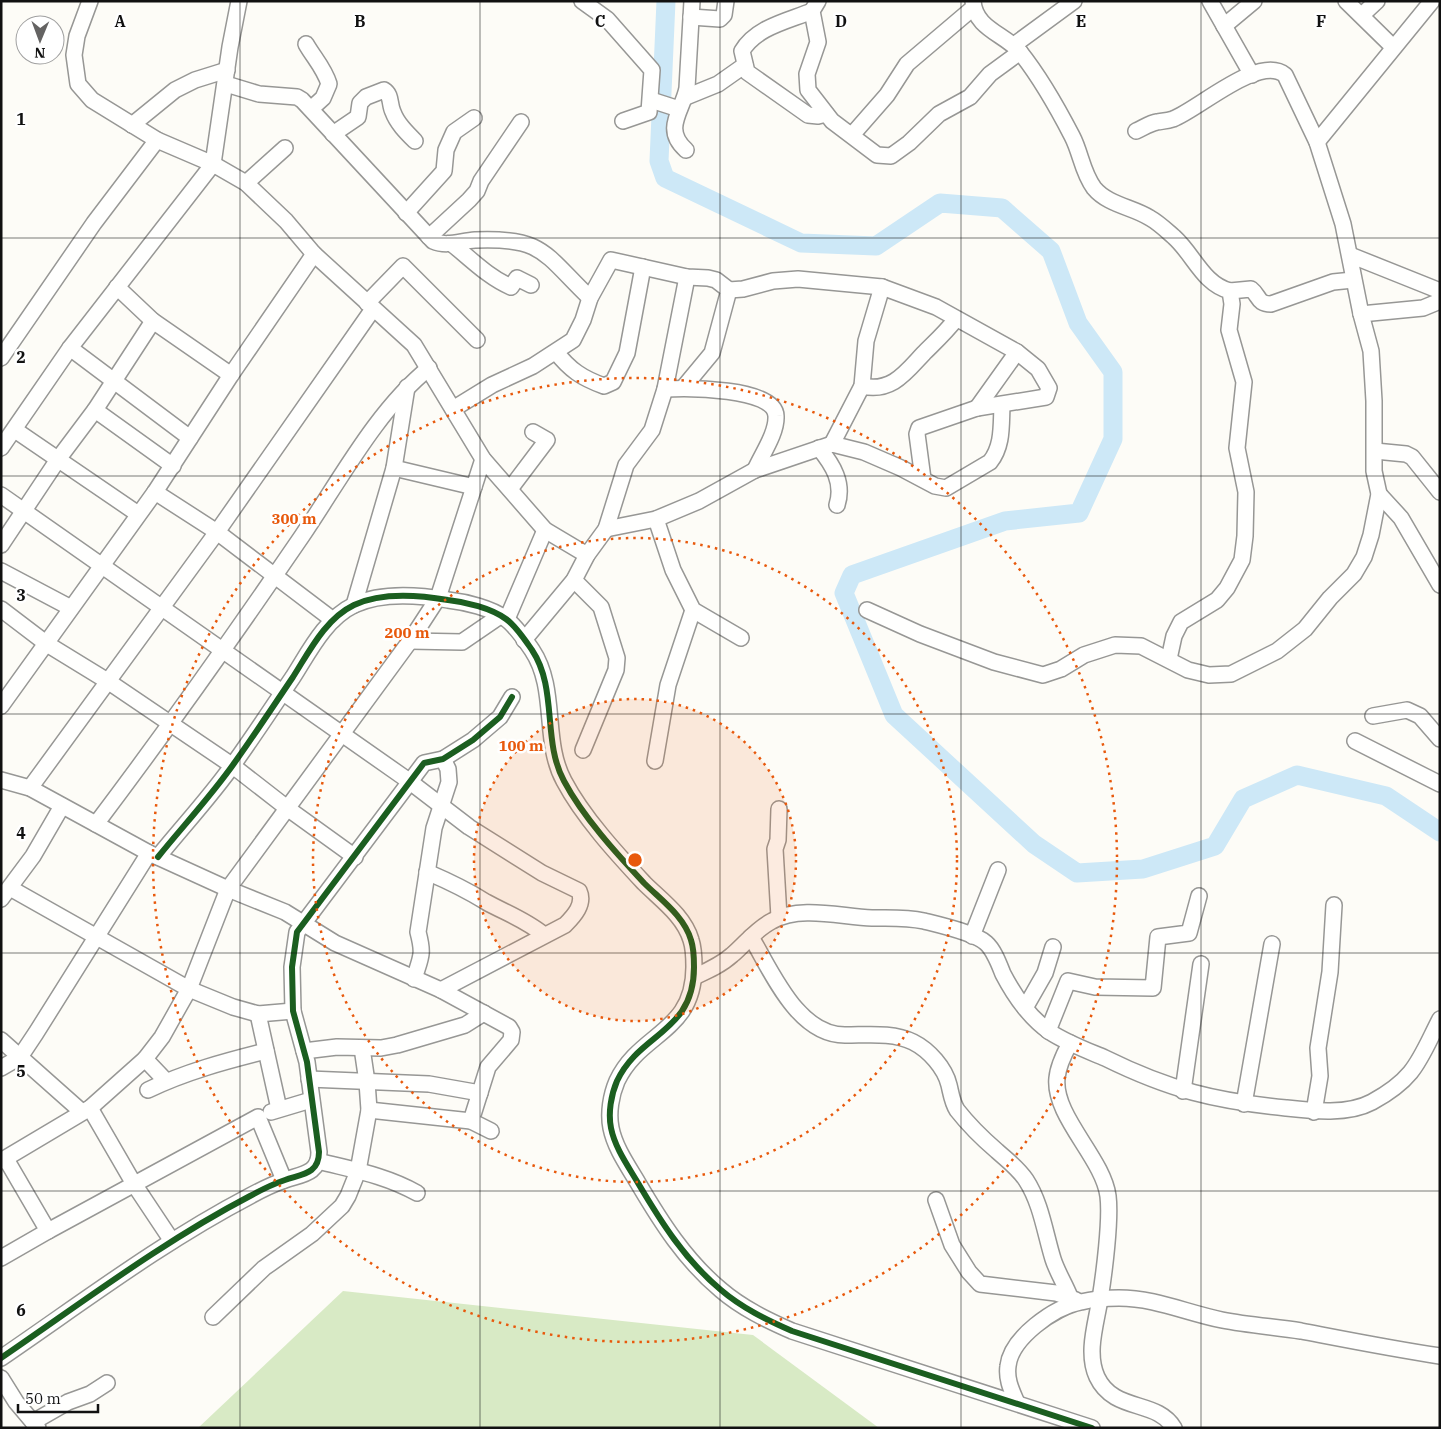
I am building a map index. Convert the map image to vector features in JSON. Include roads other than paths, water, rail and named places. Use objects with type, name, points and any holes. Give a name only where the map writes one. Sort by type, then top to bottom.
[{"type":"street","points":[[90,1],[77,36],[74,55],[78,84],[92,100],[157,140],[213,164],[246,183],[286,221],[314,254],[414,345],[483,459],[544,530],[587,555]]},
{"type":"street","points":[[1,448],[70,348],[213,164],[240,1]]},
{"type":"street","points":[[582,1],[607,19],[652,70],[652,100],[648,113],[623,121]]},
{"type":"street","points":[[686,150],[679,144],[675,136],[681,105],[691,9],[720,19],[724,15],[726,1]]},
{"type":"street","points":[[826,114],[818,116],[808,115],[758,81],[747,72],[742,51],[759,34],[771,26],[815,6],[818,42],[806,83],[808,90],[826,114],[877,156],[891,156],[909,143],[940,114],[970,97],[1017,48],[1074,1]]},
{"type":"street","points":[[1210,1],[1252,75]]},
{"type":"street","points":[[1224,26],[1254,1]]},
{"type":"street","points":[[1346,1],[1393,47]]},
{"type":"street","points":[[1362,15],[1377,1]]},
{"type":"street","points":[[1317,142],[1432,1]]},
{"type":"street","points":[[852,135],[886,95],[907,64],[973,4],[978,17],[988,28],[1017,48],[1046,89],[1068,129],[1082,168],[1095,189],[1113,202],[1150,218],[1175,238],[1212,284],[1230,291],[1251,289],[1256,292],[1259,301],[1264,304],[1271,304],[1333,282],[1353,280]]},
{"type":"street","points":[[306,44],[315,61],[321,65],[329,84],[323,98],[312,108]]},
{"type":"street","points":[[652,100],[681,105],[718,84],[744,65]]},
{"type":"street","points":[[867,610],[920,634],[985,658],[1043,675],[1061,670],[1084,655],[1115,645],[1141,646],[1188,670],[1209,675],[1230,674],[1277,651],[1305,630],[1330,598],[1354,574],[1364,557],[1371,535],[1379,494],[1374,471],[1371,351],[1353,280],[1350,255],[1317,142],[1285,76],[1278,70],[1266,69],[1174,119],[1156,122],[1136,131]]},
{"type":"street","points":[[132,125],[175,90],[195,80],[226,77],[259,94],[297,97],[312,108],[333,134],[406,213],[437,243],[452,244],[484,240],[512,240],[528,243],[561,267],[590,298]]},
{"type":"street","points":[[333,134],[358,117],[360,103],[366,97],[384,90],[389,94],[392,110],[398,123],[415,141]]},
{"type":"street","points":[[406,213],[444,171],[446,150],[454,132],[474,118]]},
{"type":"street","points":[[429,237],[477,191],[481,181],[521,122]]},
{"type":"street","points":[[1,358],[94,224],[157,140]]},
{"type":"street","points":[[246,183],[285,148]]},
{"type":"street","points":[[452,244],[466,253],[488,275],[502,283],[511,287],[517,278],[531,285]]},
{"type":"street","points":[[1,706],[6,687],[47,644],[71,608],[104,566],[314,254]]},
{"type":"street","points":[[1350,255],[1440,291]]},
{"type":"street","points":[[453,409],[492,385],[533,366],[573,340],[578,332],[590,298],[609,261],[615,260],[686,277],[716,280],[730,290],[743,289],[774,281],[798,279],[882,287],[936,307],[1017,352],[1038,369],[1050,392],[1046,397],[1002,406],[978,408],[918,429],[923,479]]},
{"type":"street","points":[[30,788],[110,682],[218,532],[370,306],[403,266],[478,340]]},
{"type":"street","points":[[556,352],[568,368],[577,375],[604,386],[610,385],[627,352],[643,267]]},
{"type":"street","points":[[524,640],[574,580],[587,555],[606,529],[626,465],[652,430],[665,389],[686,277]]},
{"type":"street","points":[[116,287],[153,321],[231,375]]},
{"type":"street","points":[[825,446],[862,386],[866,341],[882,287]]},
{"type":"street","points":[[683,388],[712,353],[730,290]]},
{"type":"street","points":[[1169,659],[1174,636],[1181,622],[1217,600],[1227,588],[1242,560],[1246,536],[1246,492],[1238,448],[1244,382],[1229,330],[1232,304],[1230,291]]},
{"type":"street","points":[[1361,314],[1423,308],[1440,302]]},
{"type":"street","points":[[862,386],[883,387],[902,378],[946,333],[956,319]]},
{"type":"street","points":[[1,546],[59,458],[95,410],[153,321]]},
{"type":"street","points":[[70,348],[112,382],[190,438]]},
{"type":"street","points":[[978,408],[1017,352]]},
{"type":"street","points":[[96,824],[171,724],[274,576],[373,428],[407,386],[429,368]]},
{"type":"street","points":[[354,605],[394,468],[407,386]]},
{"type":"street","points":[[665,389],[683,388],[728,391],[756,398],[771,405],[776,412],[776,422],[755,470]]},
{"type":"street","points":[[606,529],[656,519],[698,501],[755,470],[825,446],[864,452],[935,486],[946,488],[990,462],[998,451],[1001,437],[1002,406]]},
{"type":"street","points":[[95,410],[173,466]]},
{"type":"street","points":[[15,430],[59,458],[138,514]]},
{"type":"street","points":[[510,490],[547,440],[533,432]]},
{"type":"street","points":[[825,446],[838,480],[840,490],[837,505]]},
{"type":"street","points":[[1375,451],[1406,454],[1412,457],[1440,492]]},
{"type":"street","points":[[48,1231],[3,1160],[86,1110],[145,1059],[173,1019],[189,989],[228,889],[410,641],[438,598],[483,459]]},
{"type":"street","points":[[394,468],[474,487]]},
{"type":"street","points":[[155,492],[218,532],[333,620]]},
{"type":"street","points":[[1379,494],[1401,518],[1440,585]]},
{"type":"street","points":[[1,495],[409,781],[469,827],[542,872],[579,891],[580,902],[575,915],[565,925],[441,990]]},
{"type":"street","points":[[656,519],[674,570],[694,610],[741,638]]},
{"type":"street","points":[[410,641],[462,642],[504,617],[544,530]]},
{"type":"street","points":[[1,571],[71,608]]},
{"type":"street","points":[[574,580],[601,607],[617,658],[616,670],[583,750]]},
{"type":"street","points":[[1,1068],[20,1057],[97,938],[154,855],[233,766],[333,620],[354,605],[380,598],[438,598],[472,605],[504,617],[534,654],[543,674],[555,759],[562,779],[581,808],[645,884],[672,909],[685,926],[691,940],[694,977],[692,994],[678,1017],[633,1058],[625,1069],[613,1093],[610,1109],[612,1129],[618,1148],[664,1226],[682,1251],[722,1291],[769,1321],[792,1331],[1092,1428]]},
{"type":"street","points":[[1,609],[47,644],[110,682],[233,766],[355,857]]},
{"type":"street","points":[[655,761],[668,684],[694,610]]},
{"type":"street","points":[[1,1358],[172,1241],[251,1196],[284,1180],[306,1175],[318,1162],[319,1152],[309,1079],[304,1050],[293,1011],[294,950],[297,932],[424,763],[443,759],[473,740],[494,722],[512,697]]},
{"type":"street","points":[[1373,716],[1407,710],[1420,716],[1440,739]]},
{"type":"street","points":[[1355,741],[1440,784]]},
{"type":"street","points":[[414,979],[422,954],[423,945],[418,932],[434,828],[449,782],[448,769],[443,759]]},
{"type":"street","points":[[1,780],[30,788],[154,855],[228,889],[286,912],[335,943],[441,990],[509,1027],[512,1036],[508,1045],[488,1067],[470,1120]]},
{"type":"street","points":[[62,806],[33,856],[6,894],[97,938],[189,989],[233,1007],[258,1014],[293,1011]]},
{"type":"street","points":[[779,808],[778,840],[775,849],[779,917]]},
{"type":"street","points":[[972,936],[998,870]]},
{"type":"street","points":[[427,872],[471,891],[532,925],[544,935]]},
{"type":"street","points":[[1048,1031],[1068,981],[1095,988],[1153,988],[1158,937],[1189,932],[1199,896]]},
{"type":"street","points":[[1314,1112],[1320,1076],[1318,1048],[1330,972],[1334,905]]},
{"type":"street","points":[[694,977],[731,957],[751,937],[779,917],[825,914],[873,918],[906,917],[972,936],[989,946],[1009,984],[1025,1008],[1048,1031],[1070,1043],[1137,1075],[1183,1091],[1244,1104],[1314,1112],[1356,1108],[1372,1102],[1396,1086],[1413,1073],[1423,1057],[1440,1019]]},
{"type":"street","points":[[751,937],[785,996],[797,1011],[823,1031],[834,1035],[872,1034],[914,1042],[938,1064],[949,1083],[957,1110],[995,1150],[1015,1166],[1026,1180],[1033,1194],[1053,1261],[1074,1299]]},
{"type":"street","points":[[1244,1104],[1272,944]]},
{"type":"street","points":[[1025,1008],[1044,973],[1053,947]]},
{"type":"street","points":[[1183,1091],[1201,964]]},
{"type":"street","points":[[258,1014],[279,1109]]},
{"type":"street","points":[[304,1050],[337,1047],[381,1048],[417,1040],[436,1032],[465,1025],[484,1014]]},
{"type":"street","points":[[1,1040],[86,1110],[172,1241]]},
{"type":"street","points":[[1070,1043],[1058,1074],[1060,1095],[1066,1114],[1099,1169],[1108,1196],[1100,1299],[1092,1358],[1093,1367],[1103,1387],[1116,1399],[1164,1417],[1174,1428]]},
{"type":"street","points":[[213,1317],[256,1278],[264,1268],[312,1234],[342,1206],[358,1171],[369,1110],[362,1048]]},
{"type":"street","points":[[148,1090],[166,1081],[220,1063],[266,1051]]},
{"type":"street","points":[[145,1059],[166,1081]]},
{"type":"street","points":[[309,1079],[429,1084],[480,1093]]},
{"type":"street","points":[[1,1258],[258,1117],[311,1100]]},
{"type":"street","points":[[369,1110],[470,1120],[490,1131]]},
{"type":"street","points":[[258,1117],[284,1180]]},
{"type":"street","points":[[318,1162],[392,1180],[417,1193]]},
{"type":"street","points":[[936,1200],[952,1245],[969,1272],[980,1284],[1074,1299],[1132,1298],[1158,1302],[1223,1320],[1440,1356]]},
{"type":"street","points":[[1017,1403],[1008,1383],[1007,1368],[1009,1358],[1015,1346],[1025,1334],[1074,1299]]},
{"type":"street","points":[[1,1378],[6,1398],[35,1425],[68,1402],[90,1394],[107,1383]]},
{"type":"waterway","points":[[666,1],[659,161],[665,178],[801,243],[876,246],[940,203],[1002,208],[1051,251],[1078,323],[1113,372],[1113,439],[1079,513],[1005,521],[852,575],[844,593],[894,715],[1034,844],[1077,873],[1143,869],[1215,846],[1243,799],[1297,775],[1386,796],[1440,832]]}]
